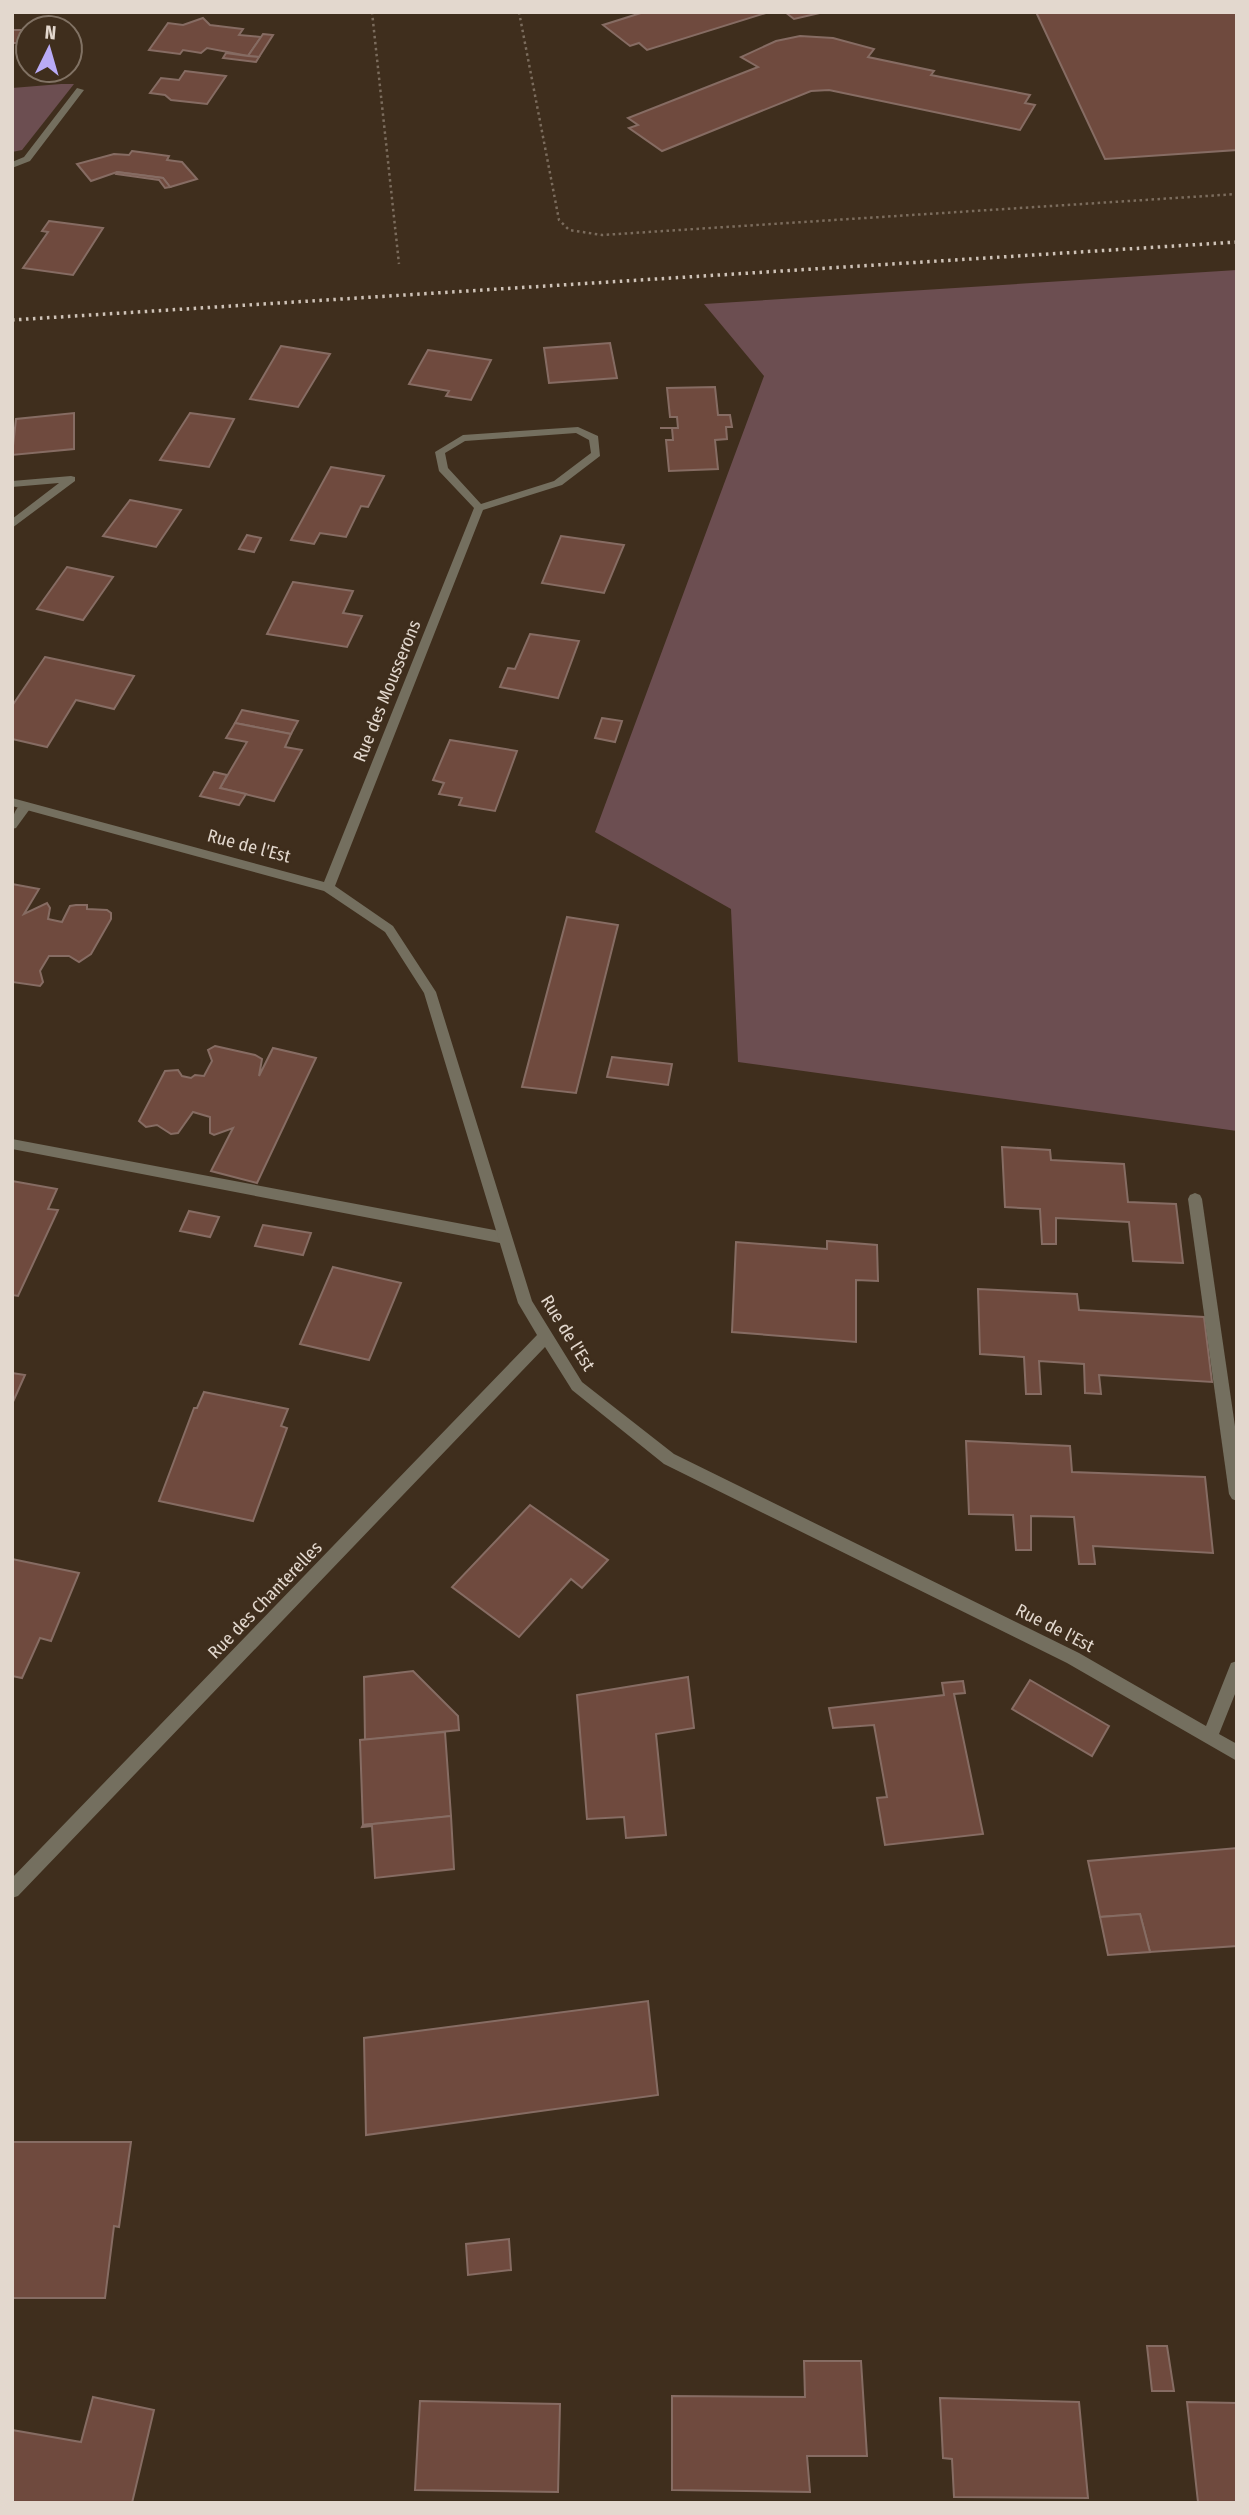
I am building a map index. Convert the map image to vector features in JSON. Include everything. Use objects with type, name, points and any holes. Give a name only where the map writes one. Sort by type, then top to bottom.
[{"type":"street","points":[[12,165],[27,159],[80,90]]},
{"type":"street","points":[[578,430],[594,438],[596,454],[558,483],[479,508],[443,469],[440,452],[463,438],[578,430]]},
{"type":"street","points":[[12,484],[71,479],[12,525]]},
{"type":"street","name":"Rue des Mousserons","points":[[328,888],[479,508]]},
{"type":"street","points":[[12,825],[19,804]]},
{"type":"street","name":"Rue de l'Est","points":[[19,804],[328,888],[389,929],[430,992],[525,1303],[577,1386],[669,1459],[1073,1657],[1237,1753]]},
{"type":"street","points":[[12,1144],[505,1238]]},
{"type":"street","points":[[1195,1199],[1237,1494]]},
{"type":"street","name":"Rue des Chanterelles","points":[[12,1890],[546,1336]]},
{"type":"street","points":[[1210,1737],[1237,1668]]},
{"type":"path","points":[[372,12],[399,264]]},
{"type":"path","points":[[519,12],[559,220],[569,230],[601,235],[1237,194]]},
{"type":"shaded area","points":[[74,84],[22,150],[12,152],[12,88]]},
{"type":"shaded area","points":[[1237,270],[1237,1131],[738,1062],[731,909],[595,832],[764,376],[704,304]]},
{"type":"building","points":[[644,12],[769,12],[647,50],[639,43],[630,46],[603,25]]},
{"type":"building","points":[[785,12],[824,12],[794,19]]},
{"type":"building","points":[[1036,12],[1237,12],[1237,150],[1105,159]]},
{"type":"building","points":[[203,18],[210,25],[243,29],[239,35],[261,37],[248,56],[207,48],[201,53],[183,50],[180,54],[149,50],[168,23],[183,25]]},
{"type":"building","points":[[263,34],[273,35],[259,57],[248,56]]},
{"type":"building","points":[[800,36],[833,38],[874,49],[868,57],[934,71],[931,75],[1030,95],[1025,103],[1035,105],[1020,130],[829,90],[811,91],[662,151],[629,128],[638,125],[628,118],[758,67],[741,57],[776,41]]},
{"type":"building","points":[[226,53],[259,57],[256,62],[223,58]]},
{"type":"building","points":[[185,71],[226,76],[207,104],[171,100],[165,95],[150,93],[161,78],[179,80]]},
{"type":"building","points":[[132,151],[169,156],[167,160],[182,162],[197,179],[170,187],[163,178],[117,172],[91,181],[77,164],[114,154],[129,155]]},
{"type":"building","points":[[116,174],[163,178],[170,187],[165,188],[159,180]]},
{"type":"building","points":[[49,221],[103,228],[73,275],[23,268],[48,232],[42,231]]},
{"type":"building","points":[[610,343],[617,378],[549,383],[544,348]]},
{"type":"building","points":[[281,346],[330,354],[298,407],[250,399]]},
{"type":"building","points":[[428,350],[491,360],[471,400],[446,396],[449,391],[409,384]]},
{"type":"building","points":[[715,387],[718,415],[730,415],[732,427],[726,427],[727,439],[715,440],[718,469],[669,471],[666,440],[673,440],[672,428],[678,428],[677,417],[670,417],[667,388]]},
{"type":"building","points":[[74,413],[74,449],[12,455],[16,419]]},
{"type":"building","points":[[190,413],[234,419],[209,467],[160,460]]},
{"type":"building","points":[[331,467],[384,476],[368,507],[361,506],[346,537],[320,533],[314,544],[291,540]]},
{"type":"building","points":[[130,500],[181,510],[156,547],[103,536]]},
{"type":"building","points":[[247,535],[261,538],[254,552],[239,549]]},
{"type":"building","points":[[561,536],[624,545],[604,593],[542,583]]},
{"type":"building","points":[[67,567],[113,577],[83,620],[37,609]]},
{"type":"building","points":[[293,582],[353,591],[343,613],[362,616],[347,647],[267,634]]},
{"type":"building","points":[[530,634],[579,641],[558,698],[500,687],[508,668],[515,669]]},
{"type":"building","points":[[45,657],[134,676],[114,709],[76,700],[47,747],[12,739],[12,706]]},
{"type":"building","points":[[242,710],[298,721],[291,734],[235,723]]},
{"type":"building","points":[[602,718],[622,721],[615,742],[595,738]]},
{"type":"building","points":[[235,723],[291,734],[285,747],[302,750],[274,801],[220,788],[247,742],[226,738]]},
{"type":"building","points":[[450,740],[517,751],[495,811],[459,805],[462,798],[439,794],[444,783],[433,780]]},
{"type":"building","points":[[214,772],[227,775],[220,788],[246,794],[239,805],[200,796]]},
{"type":"building","points":[[12,884],[39,889],[24,914],[47,903],[50,908],[48,919],[62,922],[70,906],[87,905],[87,909],[107,910],[111,913],[111,919],[91,954],[79,962],[69,956],[49,956],[40,971],[43,982],[40,986],[12,982]]},
{"type":"building","points":[[567,917],[618,925],[576,1093],[522,1087]]},
{"type":"building","points":[[215,1046],[262,1059],[259,1076],[273,1048],[316,1058],[257,1183],[211,1171],[233,1128],[214,1135],[210,1133],[210,1117],[193,1112],[178,1133],[171,1134],[157,1125],[146,1127],[139,1121],[165,1071],[178,1070],[182,1076],[191,1078],[195,1075],[204,1076],[212,1061],[208,1050]]},
{"type":"building","points":[[612,1057],[672,1064],[668,1085],[607,1077]]},
{"type":"building","points":[[1002,1147],[1050,1150],[1051,1160],[1124,1164],[1128,1202],[1176,1204],[1183,1263],[1133,1261],[1129,1222],[1056,1218],[1056,1244],[1042,1244],[1040,1209],[1005,1207]]},
{"type":"building","points":[[12,1181],[57,1189],[48,1209],[58,1210],[18,1296],[12,1295]]},
{"type":"building","points":[[189,1211],[219,1217],[210,1237],[180,1231]]},
{"type":"building","points":[[263,1225],[311,1233],[303,1255],[255,1246]]},
{"type":"building","points":[[827,1241],[877,1245],[878,1281],[856,1280],[856,1342],[732,1332],[736,1242],[827,1249]]},
{"type":"building","points":[[333,1267],[401,1283],[369,1360],[300,1344]]},
{"type":"building","points":[[978,1289],[1077,1294],[1079,1310],[1204,1317],[1212,1382],[1099,1375],[1101,1394],[1085,1393],[1084,1364],[1039,1361],[1041,1394],[1026,1394],[1024,1357],[980,1354]]},
{"type":"building","points":[[12,1373],[25,1375],[12,1404]]},
{"type":"building","points":[[204,1392],[288,1409],[281,1426],[287,1428],[253,1521],[159,1501],[194,1408],[197,1408]]},
{"type":"building","points":[[966,1441],[1070,1446],[1072,1472],[1205,1477],[1213,1553],[1093,1546],[1095,1564],[1079,1564],[1074,1517],[1031,1516],[1031,1550],[1016,1550],[1013,1515],[969,1514]]},
{"type":"building","points":[[530,1505],[608,1560],[582,1588],[571,1579],[519,1637],[452,1587]]},
{"type":"building","points":[[12,1559],[79,1573],[51,1641],[40,1638],[22,1678],[12,1676]]},
{"type":"building","points":[[413,1671],[458,1716],[459,1730],[365,1740],[364,1677]]},
{"type":"building","points":[[688,1677],[694,1728],[656,1734],[666,1835],[626,1838],[624,1817],[587,1819],[577,1695]]},
{"type":"building","points":[[1030,1680],[1109,1726],[1092,1756],[1012,1709]]},
{"type":"building","points":[[963,1681],[965,1693],[954,1694],[983,1834],[885,1845],[877,1798],[887,1797],[874,1725],[833,1728],[829,1708],[944,1695],[942,1683]]},
{"type":"building","points":[[445,1732],[451,1816],[363,1825],[360,1740]]},
{"type":"building","points":[[451,1816],[454,1869],[375,1878],[372,1826],[362,1827],[363,1825]]},
{"type":"building","points":[[1237,1848],[1237,1946],[1150,1952],[1140,1914],[1100,1917],[1088,1861]]},
{"type":"building","points":[[1140,1914],[1150,1952],[1108,1955],[1100,1917]]},
{"type":"building","points":[[648,2001],[658,2095],[366,2135],[364,2038]]},
{"type":"building","points":[[12,2142],[131,2142],[119,2227],[114,2226],[105,2298],[12,2298]]},
{"type":"building","points":[[509,2239],[511,2270],[468,2275],[466,2244]]},
{"type":"building","points":[[1147,2346],[1167,2346],[1174,2391],[1152,2391]]},
{"type":"building","points":[[804,2361],[861,2361],[867,2456],[807,2456],[810,2492],[672,2490],[672,2396],[805,2397]]},
{"type":"building","points":[[93,2397],[154,2410],[132,2503],[12,2503],[12,2430],[81,2442]]},
{"type":"building","points":[[940,2398],[1079,2402],[1088,2498],[954,2497],[952,2459],[943,2458]]},
{"type":"building","points":[[420,2401],[560,2404],[558,2492],[415,2490]]},
{"type":"building","points":[[1187,2402],[1237,2403],[1237,2503],[1198,2502]]},
{"type":"railway","points":[[12,320],[1237,242]]}]
